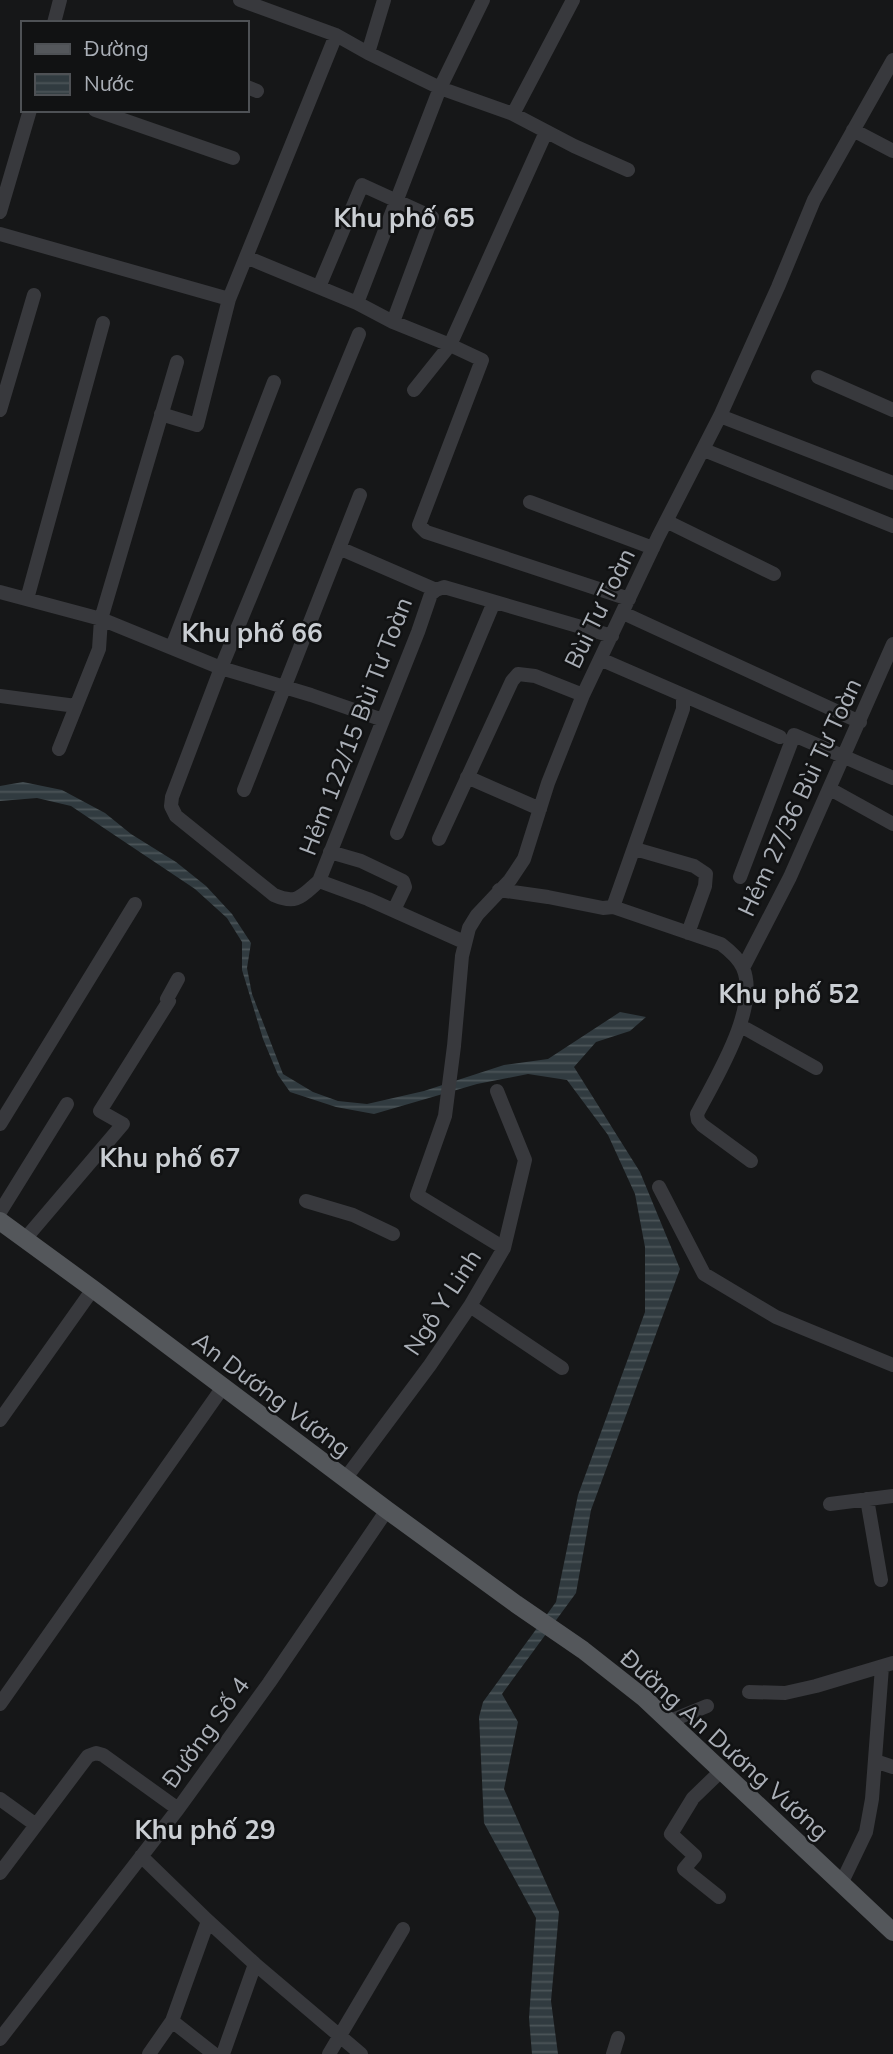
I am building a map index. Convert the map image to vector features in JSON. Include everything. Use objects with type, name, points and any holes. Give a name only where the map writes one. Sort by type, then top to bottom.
[{"type":"main road","name":"An Dương Vương","points":[[0,1221],[516,1604]]},
{"type":"main road","name":"Đường An Dương Vương","points":[[516,1604],[583,1650],[644,1698],[893,1932]]},
{"type":"street","points":[[59,21],[60,0]]},
{"type":"street","points":[[240,0],[336,34],[368,53],[440,88],[513,114],[628,170]]},
{"type":"street","points":[[368,53],[384,0]]},
{"type":"street","points":[[357,303],[440,88],[483,0]]},
{"type":"street","points":[[513,114],[573,0]]},
{"type":"street","points":[[161,414],[197,425],[229,299],[336,34]]},
{"type":"street","name":"Bùi Tư Toàn","points":[[504,1248],[416,1195],[441,1129],[448,1100],[464,942],[477,915],[510,880],[524,859],[561,749],[583,695],[720,416],[814,200],[893,60]]},
{"type":"street","points":[[0,212],[29,112]]},
{"type":"street","points":[[101,112],[233,158]]},
{"type":"street","points":[[853,130],[893,151]]},
{"type":"street","points":[[414,390],[450,345],[546,132]]},
{"type":"street","points":[[318,287],[362,185],[432,217],[393,322]]},
{"type":"street","points":[[0,234],[229,299]]},
{"type":"street","points":[[246,257],[357,303],[393,322],[482,360],[419,524],[426,532],[626,606],[860,722]]},
{"type":"street","points":[[0,410],[34,295]]},
{"type":"street","points":[[27,599],[103,323]]},
{"type":"street","points":[[359,334],[221,668],[172,797],[172,806],[176,816],[274,895],[286,900],[297,899],[319,881],[464,942]]},
{"type":"street","points":[[59,749],[99,649],[101,619],[177,362]]},
{"type":"street","points":[[818,377],[893,410]]},
{"type":"street","points":[[172,647],[274,382]]},
{"type":"street","points":[[720,416],[893,483]]},
{"type":"street","points":[[704,450],[893,526]]},
{"type":"street","points":[[244,790],[360,495]]},
{"type":"street","points":[[530,502],[653,548]]},
{"type":"street","points":[[666,522],[774,573]]},
{"type":"street","points":[[339,548],[436,590],[443,587],[612,636]]},
{"type":"street","name":"Hẻm 122/15 Bùi Tư Toàn","points":[[319,881],[431,594],[436,590]]},
{"type":"street","points":[[0,592],[101,619],[221,668],[383,720]]},
{"type":"street","points":[[397,833],[495,602]]},
{"type":"street","name":"Hẻm 27/36 Bùi Tư Toàn","points":[[743,968],[790,877],[893,644]]},
{"type":"street","points":[[600,659],[780,737]]},
{"type":"street","points":[[439,839],[512,681],[518,674],[527,674],[583,695]]},
{"type":"street","points":[[613,907],[683,709],[683,695]]},
{"type":"street","points":[[0,696],[76,706]]},
{"type":"street","points":[[740,877],[794,735],[893,778]]},
{"type":"street","points":[[467,777],[540,809]]},
{"type":"street","points":[[830,789],[893,824]]},
{"type":"street","points":[[635,849],[694,866],[706,874],[688,933]]},
{"type":"street","points":[[330,852],[361,860],[403,881],[405,887],[394,911]]},
{"type":"street","points":[[499,890],[596,907],[613,907],[721,944],[743,968],[746,997],[741,1026],[697,1114],[698,1120],[751,1161]]},
{"type":"street","points":[[0,1124],[135,904]]},
{"type":"street","points":[[25,1239],[123,1124],[100,1111],[169,1001],[167,999],[178,979]]},
{"type":"street","points":[[741,1026],[816,1068]]},
{"type":"street","name":"Ngô Y Linh","points":[[345,1479],[430,1365],[470,1306],[504,1248],[524,1160],[497,1091]]},
{"type":"street","points":[[0,1212],[67,1104]]},
{"type":"street","points":[[659,1187],[704,1275],[776,1317],[893,1365]]},
{"type":"street","points":[[306,1201],[354,1215],[393,1234]]},
{"type":"street","points":[[0,1420],[93,1289]]},
{"type":"street","points":[[470,1306],[562,1368]]},
{"type":"street","points":[[0,1704],[223,1387]]},
{"type":"street","points":[[830,1504],[893,1496]]},
{"type":"street","points":[[867,1499],[881,1580]]},
{"type":"street","name":"Đường Số 4","points":[[0,2039],[178,1808],[269,1683],[387,1510]]},
{"type":"street","points":[[749,1692],[785,1693],[887,1665],[866,1832],[841,1884]]},
{"type":"street","points":[[670,1721],[707,1706]]},
{"type":"street","points":[[0,1873],[88,1756],[96,1753],[103,1755],[178,1808]]},
{"type":"street","points":[[875,1761],[893,1767]]},
{"type":"street","points":[[719,1897],[684,1869],[695,1856],[671,1834],[692,1798],[722,1770]]},
{"type":"street","points":[[0,1799],[36,1825]]},
{"type":"street","points":[[141,1856],[255,1964],[361,2054]]},
{"type":"street","points":[[149,2054],[172,2021],[208,1921]]},
{"type":"street","points":[[329,2054],[403,1929]]},
{"type":"street","points":[[223,2054],[255,1964]]},
{"type":"street","points":[[172,2021],[214,2054]]},
{"type":"street","points":[[613,2054],[618,2038]]},
{"type":"water","points":[[23,782],[62,790],[105,813],[206,886],[232,914],[251,943],[247,968],[252,994],[283,1074],[313,1092],[338,1101],[367,1104],[424,1091],[504,1065],[548,1059],[620,1012],[646,1017],[630,1031],[596,1042],[574,1067],[640,1172],[680,1269],[591,1510],[576,1593],[502,1694],[518,1722],[504,1789],[559,1912],[551,2001],[558,2054],[532,2054],[529,2018],[536,1918],[484,1823],[479,1717],[483,1702],[556,1602],[578,1495],[645,1312],[645,1247],[635,1194],[608,1135],[567,1080],[528,1074],[477,1084],[374,1114],[336,1107],[290,1092],[278,1075],[263,1039],[242,970],[242,942],[227,918],[195,889],[71,806],[37,798],[0,801],[0,786]]},
{"type":"district","name":"Khu phố 65","points":[[404,217]]},
{"type":"district","name":"Khu phố 66","points":[[252,632]]},
{"type":"district","name":"Khu phố 52","points":[[789,993]]},
{"type":"district","name":"Khu phố 67","points":[[170,1157]]},
{"type":"district","name":"Khu phố 29","points":[[205,1829]]}]
